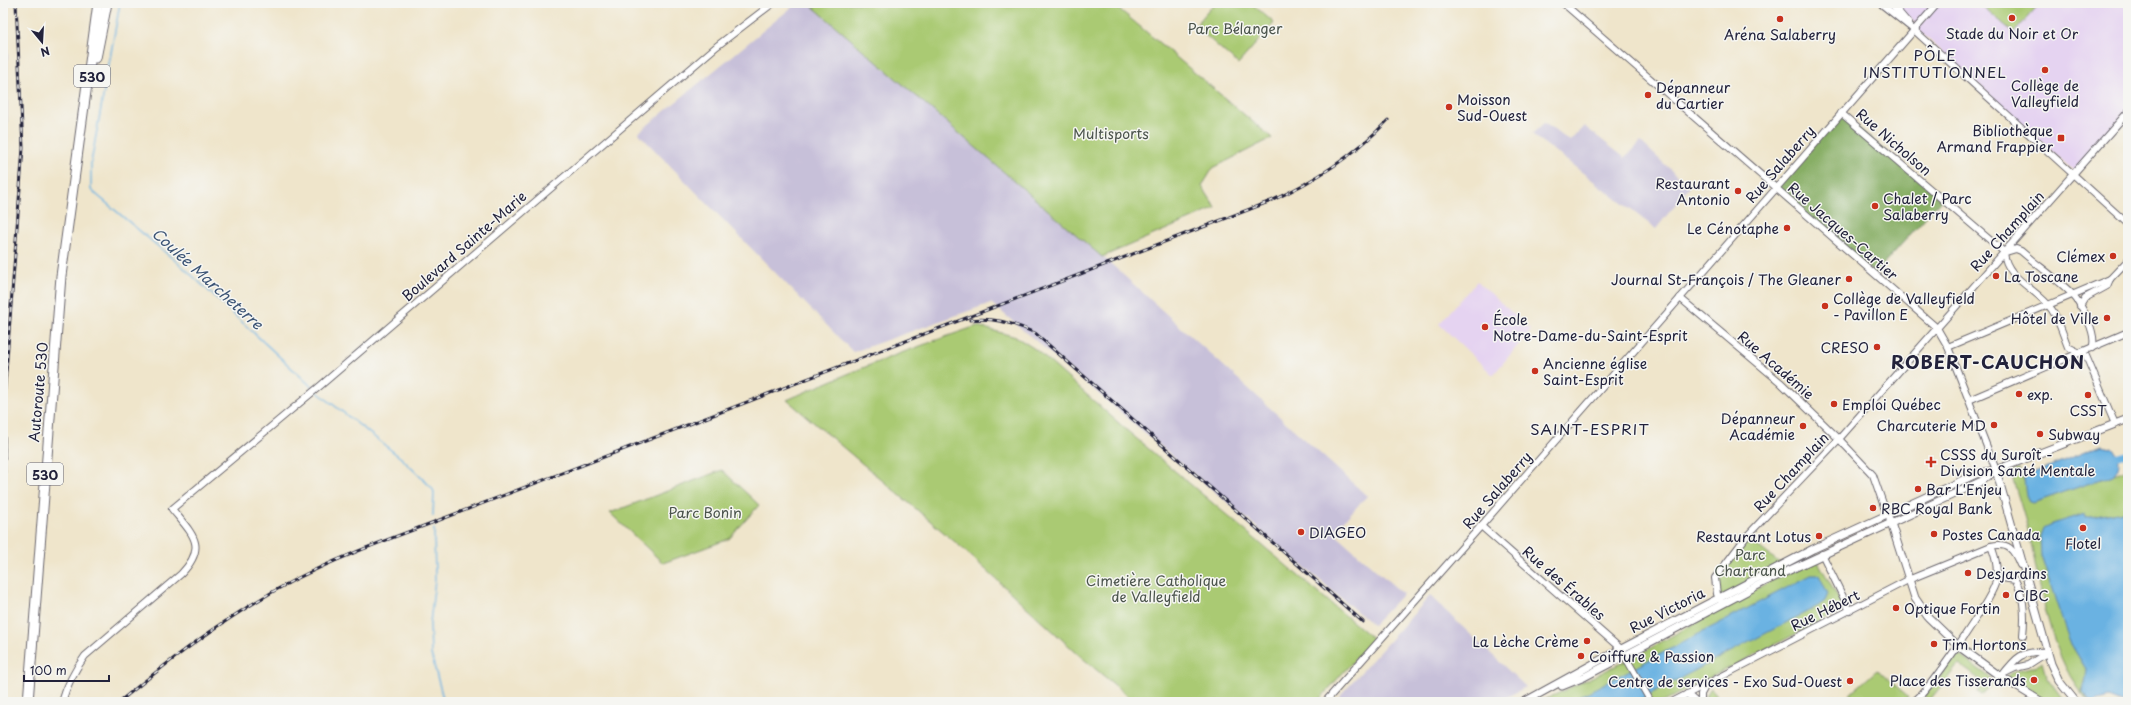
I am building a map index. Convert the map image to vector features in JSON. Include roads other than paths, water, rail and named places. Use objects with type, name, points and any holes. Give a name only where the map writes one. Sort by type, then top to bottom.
[{"type":"highway","name":"Autoroute 530","points":[[28,702],[59,305],[98,3]]},
{"type":"highway","name":"Autoroute 530","points":[[80,134],[107,3]]},
{"type":"main road","name":"Rue Victoria","points":[[1524,702],[1721,601],[1813,549],[1976,474],[1996,470],[2128,419]]},
{"type":"main road","name":"Rue Victoria","points":[[1721,601],[1982,481],[1996,470]]},
{"type":"main road","points":[[1996,470],[2016,536],[2051,664],[2059,681],[2076,702]]},
{"type":"main road","points":[[1888,515],[1908,580],[1919,605],[1957,645],[2001,677],[2042,702]]},
{"type":"street","name":"Boulevard Sainte-Marie","points":[[62,702],[74,672],[85,656],[192,563],[197,553],[195,542],[190,530],[172,509],[320,386],[711,51],[773,3]]},
{"type":"street","name":"Rue Jacques-Cartier","points":[[1563,3],[1937,328],[1948,348],[1996,470]]},
{"type":"street","points":[[1880,3],[1914,30],[2128,224]]},
{"type":"street","points":[[1891,3],[1914,30]]},
{"type":"street","name":"Rue Salaberry","points":[[1324,702],[1481,526],[1938,3]]},
{"type":"street","name":"Rue Champlain","points":[[1721,601],[1715,578],[1746,537],[1839,439],[2128,112]]},
{"type":"street","name":"Rue Nicholson","points":[[1841,113],[2004,252]]},
{"type":"street","points":[[2086,356],[2092,347],[2093,333],[2073,295],[2021,251],[2011,250],[2004,252],[2005,260],[2010,270],[2052,309],[2068,347],[2086,356],[2115,424]]},
{"type":"street","points":[[2080,306],[2085,298],[2106,286],[2110,279],[2128,260]]},
{"type":"street","points":[[1948,348],[2047,304],[2073,295],[2110,279]]},
{"type":"street","name":"Rue Académie","points":[[1680,298],[1780,382],[1839,439],[1873,475],[1888,515]]},
{"type":"street","points":[[1969,400],[2128,332]]},
{"type":"street","name":"Rue des Érables","points":[[1481,526],[1623,652],[1650,701]]},
{"type":"street","points":[[1913,702],[1935,677],[1981,612],[1991,594],[1996,577],[1996,560],[1991,546],[2005,544],[2010,547],[2028,583]]},
{"type":"street","name":"Rue Hébert","points":[[1672,702],[1908,580],[1991,546]]},
{"type":"street","points":[[1822,554],[1850,611]]},
{"type":"street","points":[[1996,577],[2015,580],[2018,586],[2024,614],[2024,635]]},
{"type":"street","points":[[2001,677],[2021,655],[2034,651],[2048,652]]},
{"type":"street","points":[[2001,677],[2009,670],[2028,665],[2048,652]]},
{"type":"street","points":[[1701,702],[1701,694],[1706,684]]},
{"type":"street","points":[[1687,694],[1696,702]]},
{"type":"water","points":[[2102,445],[2112,447],[2117,454],[2119,464],[2113,475],[2033,503],[2029,502],[2026,496],[2024,479],[2031,474]]},
{"type":"water","points":[[2128,510],[2128,702],[2121,702],[2108,697],[2093,702],[2083,692],[2086,669],[2071,644],[2064,626],[2041,556],[2040,536],[2043,528],[2049,525],[2085,514],[2086,518]]},
{"type":"water","points":[[1811,575],[1819,575],[1828,594],[1825,601],[1818,606],[1635,702],[1569,702]]},
{"type":"waterway","name":"Coulée Marcheterre","points":[[120,3],[91,163],[91,190],[184,268],[313,388]]},
{"type":"waterway","name":"Coulée Marcheterre","points":[[316,391],[401,458],[432,488],[434,492],[433,516]]},
{"type":"waterway","points":[[2117,457],[2128,454]]},
{"type":"waterway","name":"Coulée Marcheterre","points":[[434,529],[435,580],[430,623],[431,654],[444,702]]},
{"type":"railway","points":[[3,564],[5,518],[4,398],[23,148],[16,3]]},
{"type":"railway","points":[[119,702],[182,652],[226,621],[272,592],[314,570],[350,554],[1271,201],[1303,185],[1334,166],[1362,145],[1388,120]]},
{"type":"railway","points":[[970,320],[995,320],[1019,326],[1035,333],[1363,622]]},
{"type":"place","name":"Stade du Noir et Or","points":[[2012,18]]},
{"type":"place","name":"Aréna Salaberry","points":[[1780,19]]},
{"type":"place","name":"Collège de Valleyfield","points":[[2045,70]]},
{"type":"place","name":"Dépanneur du Cartier","points":[[1648,95]]},
{"type":"place","name":"Moisson Sud-Ouest","points":[[1449,107]]},
{"type":"place","name":"Bibliothèque Armand Frappier","points":[[2061,138]]},
{"type":"place","name":"Restaurant Antonio","points":[[1738,191]]},
{"type":"place","name":"Chalet / Parc Salaberry","points":[[1875,206]]},
{"type":"place","name":"Le Cénotaphe","points":[[1787,228]]},
{"type":"place","name":"Clémex","points":[[2113,256]]},
{"type":"place","name":"La Toscane","points":[[1996,276]]},
{"type":"place","name":"Journal St-François / The Gleaner","points":[[1849,279]]},
{"type":"place","name":"Collège de Valleyfield - Pavillon E","points":[[1825,306]]},
{"type":"place","name":"Hôtel de Ville","points":[[2107,318]]},
{"type":"place","name":"École Notre-Dame-du-Saint-Esprit","points":[[1485,327]]},
{"type":"place","name":"CRESO","points":[[1877,347]]},
{"type":"place","name":"Ancienne église Saint-Esprit","points":[[1535,371]]},
{"type":"place","name":"exp.","points":[[2019,394]]},
{"type":"place","name":"CSST","points":[[2088,395]]},
{"type":"place","name":"Emploi Québec","points":[[1834,404]]},
{"type":"place","name":"Charcuterie MD","points":[[1994,425]]},
{"type":"place","name":"Dépanneur Académie","points":[[1803,426]]},
{"type":"place","name":"Subway","points":[[2040,434]]},
{"type":"place","name":"CSSS du Suroît - Division Santé Mentale","points":[[1931,462]]},
{"type":"place","name":"Bar L'Enjeu","points":[[1918,489]]},
{"type":"place","name":"RBC Royal Bank","points":[[1873,508]]},
{"type":"place","name":"Flotel","points":[[2083,528]]},
{"type":"place","name":"DIAGEO","points":[[1301,532]]},
{"type":"place","name":"Postes Canada","points":[[1934,534]]},
{"type":"place","name":"Restaurant Lotus","points":[[1819,536]]},
{"type":"place","name":"Desjardins","points":[[1968,573]]},
{"type":"place","name":"CIBC","points":[[2006,595]]},
{"type":"place","name":"Optique Fortin","points":[[1896,608]]},
{"type":"place","name":"La Lèche Crème","points":[[1587,641]]},
{"type":"place","name":"Tim Hortons","points":[[1934,644]]},
{"type":"place","name":"Coiffure & Passion","points":[[1581,656]]},
{"type":"place","name":"Place des Tisserands","points":[[2034,680]]},
{"type":"place","name":"Centre de services - Exo Sud-Ouest","points":[[1850,681]]},
{"type":"district","name":"PÔLE INSTITUTIONNEL","points":[[1935,62]]},
{"type":"district","name":"ROBERT-CAUCHON","points":[[1988,361]]},
{"type":"district","name":"SAINT-ESPRIT","points":[[1590,428]]},
{"type":"park label","name":"Parc Bélanger","points":[[1235,28]]},
{"type":"park label","name":"Multisports","points":[[1111,133]]},
{"type":"park label","name":"Parc Bonin","points":[[705,512]]},
{"type":"park label","name":"Parc Chartrand","points":[[1750,562]]},
{"type":"park label","name":"Cimetière Catholique de Valleyfield","points":[[1156,588]]}]
